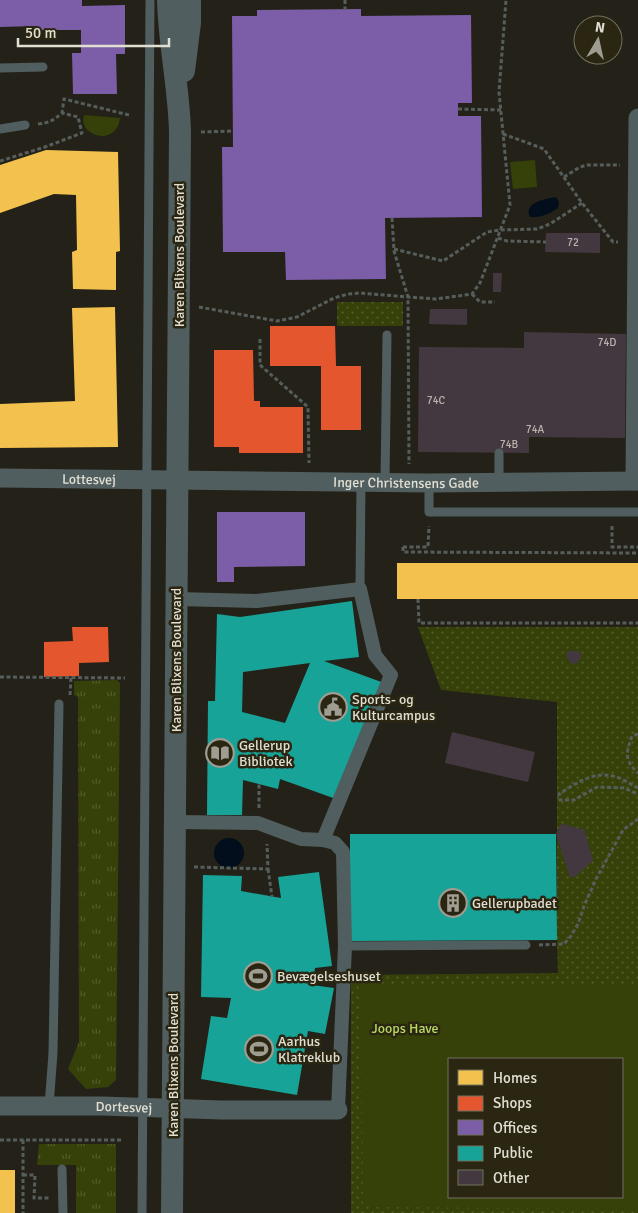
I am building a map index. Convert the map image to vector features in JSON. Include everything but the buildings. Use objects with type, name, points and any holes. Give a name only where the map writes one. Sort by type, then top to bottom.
[{"type":"street","name":"Karen Blixens Boulevard","points":[[168,0],[180,132],[172,1213]]},
{"type":"street","name":"Karen Blixens Boulevard","points":[[179,107],[190,23],[190,0]]},
{"type":"street","name":"Inger Christensens Gade","points":[[177,480],[428,483],[637,481],[638,118]]},
{"type":"street","name":"Lottesvej","points":[[0,478],[177,480]]},
{"type":"street","points":[[177,599],[257,601],[360,589],[375,655],[391,675],[324,840]]},
{"type":"street","points":[[175,822],[262,825],[301,839],[324,840],[335,843],[343,852],[345,946],[338,1110]]},
{"type":"street","name":"Dortesvej","points":[[0,1106],[338,1110]]},
{"type":"lane","points":[[142,1213],[150,0]]},
{"type":"lane","points":[[0,68],[44,67]]},
{"type":"lane","points":[[0,129],[25,124]]},
{"type":"lane","points":[[385,482],[387,335]]},
{"type":"lane","points":[[499,453],[499,482]]},
{"type":"lane","points":[[360,589],[361,482]]},
{"type":"lane","points":[[428,483],[429,512],[638,512]]},
{"type":"lane","points":[[49,1106],[53,1053],[59,704]]},
{"type":"lane","points":[[345,946],[526,945]]},
{"type":"lane","points":[[62,1169],[63,1213]]},
{"type":"path","points":[[345,0],[345,10]]},
{"type":"path","points":[[178,304],[277,321],[297,317],[334,298],[360,292],[408,298],[436,299],[472,294],[480,283],[510,205],[499,92],[506,0]]},
{"type":"path","points":[[25,124],[46,123],[54,120],[62,113],[64,99],[129,115]]},
{"type":"path","points":[[458,109],[501,110]]},
{"type":"path","points":[[0,161],[45,148],[82,133],[78,118],[62,113]]},
{"type":"path","points":[[180,132],[233,131]]},
{"type":"path","points":[[503,134],[544,150],[613,242],[637,242]]},
{"type":"path","points":[[564,177],[587,165],[638,165]]},
{"type":"path","points":[[394,249],[443,261],[484,233],[500,230],[537,229],[550,224],[582,203]]},
{"type":"path","points":[[392,218],[394,249],[408,298],[410,455]]},
{"type":"path","points":[[498,238],[507,241],[546,242]]},
{"type":"path","points":[[472,294],[480,302],[495,302]]},
{"type":"path","points":[[260,338],[260,365],[308,407],[309,482]]},
{"type":"path","points":[[429,512],[428,547],[403,547],[403,552],[638,553]]},
{"type":"path","points":[[612,512],[612,547],[638,547]]},
{"type":"path","points":[[418,599],[419,624],[638,623]]},
{"type":"path","points":[[0,677],[125,678]]},
{"type":"path","points":[[70,678],[70,697]]},
{"type":"path","points":[[638,734],[632,736],[627,752],[630,765],[638,772]]},
{"type":"path","points":[[638,788],[613,776],[595,775],[559,794],[560,800],[574,800],[597,787],[624,788],[638,794]]},
{"type":"path","points":[[259,784],[262,825],[272,896]]},
{"type":"path","points":[[526,945],[564,944],[578,924],[596,879],[623,830],[638,819]]},
{"type":"path","points":[[175,866],[268,869]]},
{"type":"path","points":[[0,1140],[122,1140]]},
{"type":"path","points":[[23,1140],[23,1213]]},
{"type":"path","points":[[23,1175],[35,1175],[34,1198]]},
{"type":"green space","points":[[84,115],[120,118],[118,127],[113,132],[109,135],[100,136],[92,133],[85,127]]},
{"type":"green space","points":[[535,160],[537,187],[513,189],[510,162]]},
{"type":"green space","points":[[337,302],[403,302],[403,326],[337,326]]},
{"type":"green space","name":"Joops Have","points":[[418,627],[638,627],[638,1213],[351,1213],[351,975],[558,973],[557,702],[441,690]]},
{"type":"green space","points":[[117,680],[120,683],[116,1080],[108,1087],[86,1089],[68,1069],[79,1042],[78,697],[74,695],[74,681]]},
{"type":"green space","points":[[361,984],[638,985],[638,1209],[363,1207]]},
{"type":"green space","points":[[39,1144],[116,1144],[116,1213],[76,1213],[76,1165],[37,1165]]},
{"type":"water","points":[[556,197],[559,202],[558,208],[544,215],[530,217],[530,208],[533,205],[542,200]]},
{"type":"water","points":[[229,838],[240,842],[244,853],[240,864],[229,868],[218,864],[214,853],[218,842]]},
{"type":"place","name":"Sports- og Kulturcampus","points":[[333,707]]},
{"type":"place","name":"Gellerup Bibliotek","points":[[220,753]]},
{"type":"place","name":"Gellerupbadet","points":[[453,903]]},
{"type":"place","name":"Bevægelseshuset","points":[[258,976]]},
{"type":"place","name":"Aarhus Klatreklub","points":[[259,1049]]}]
